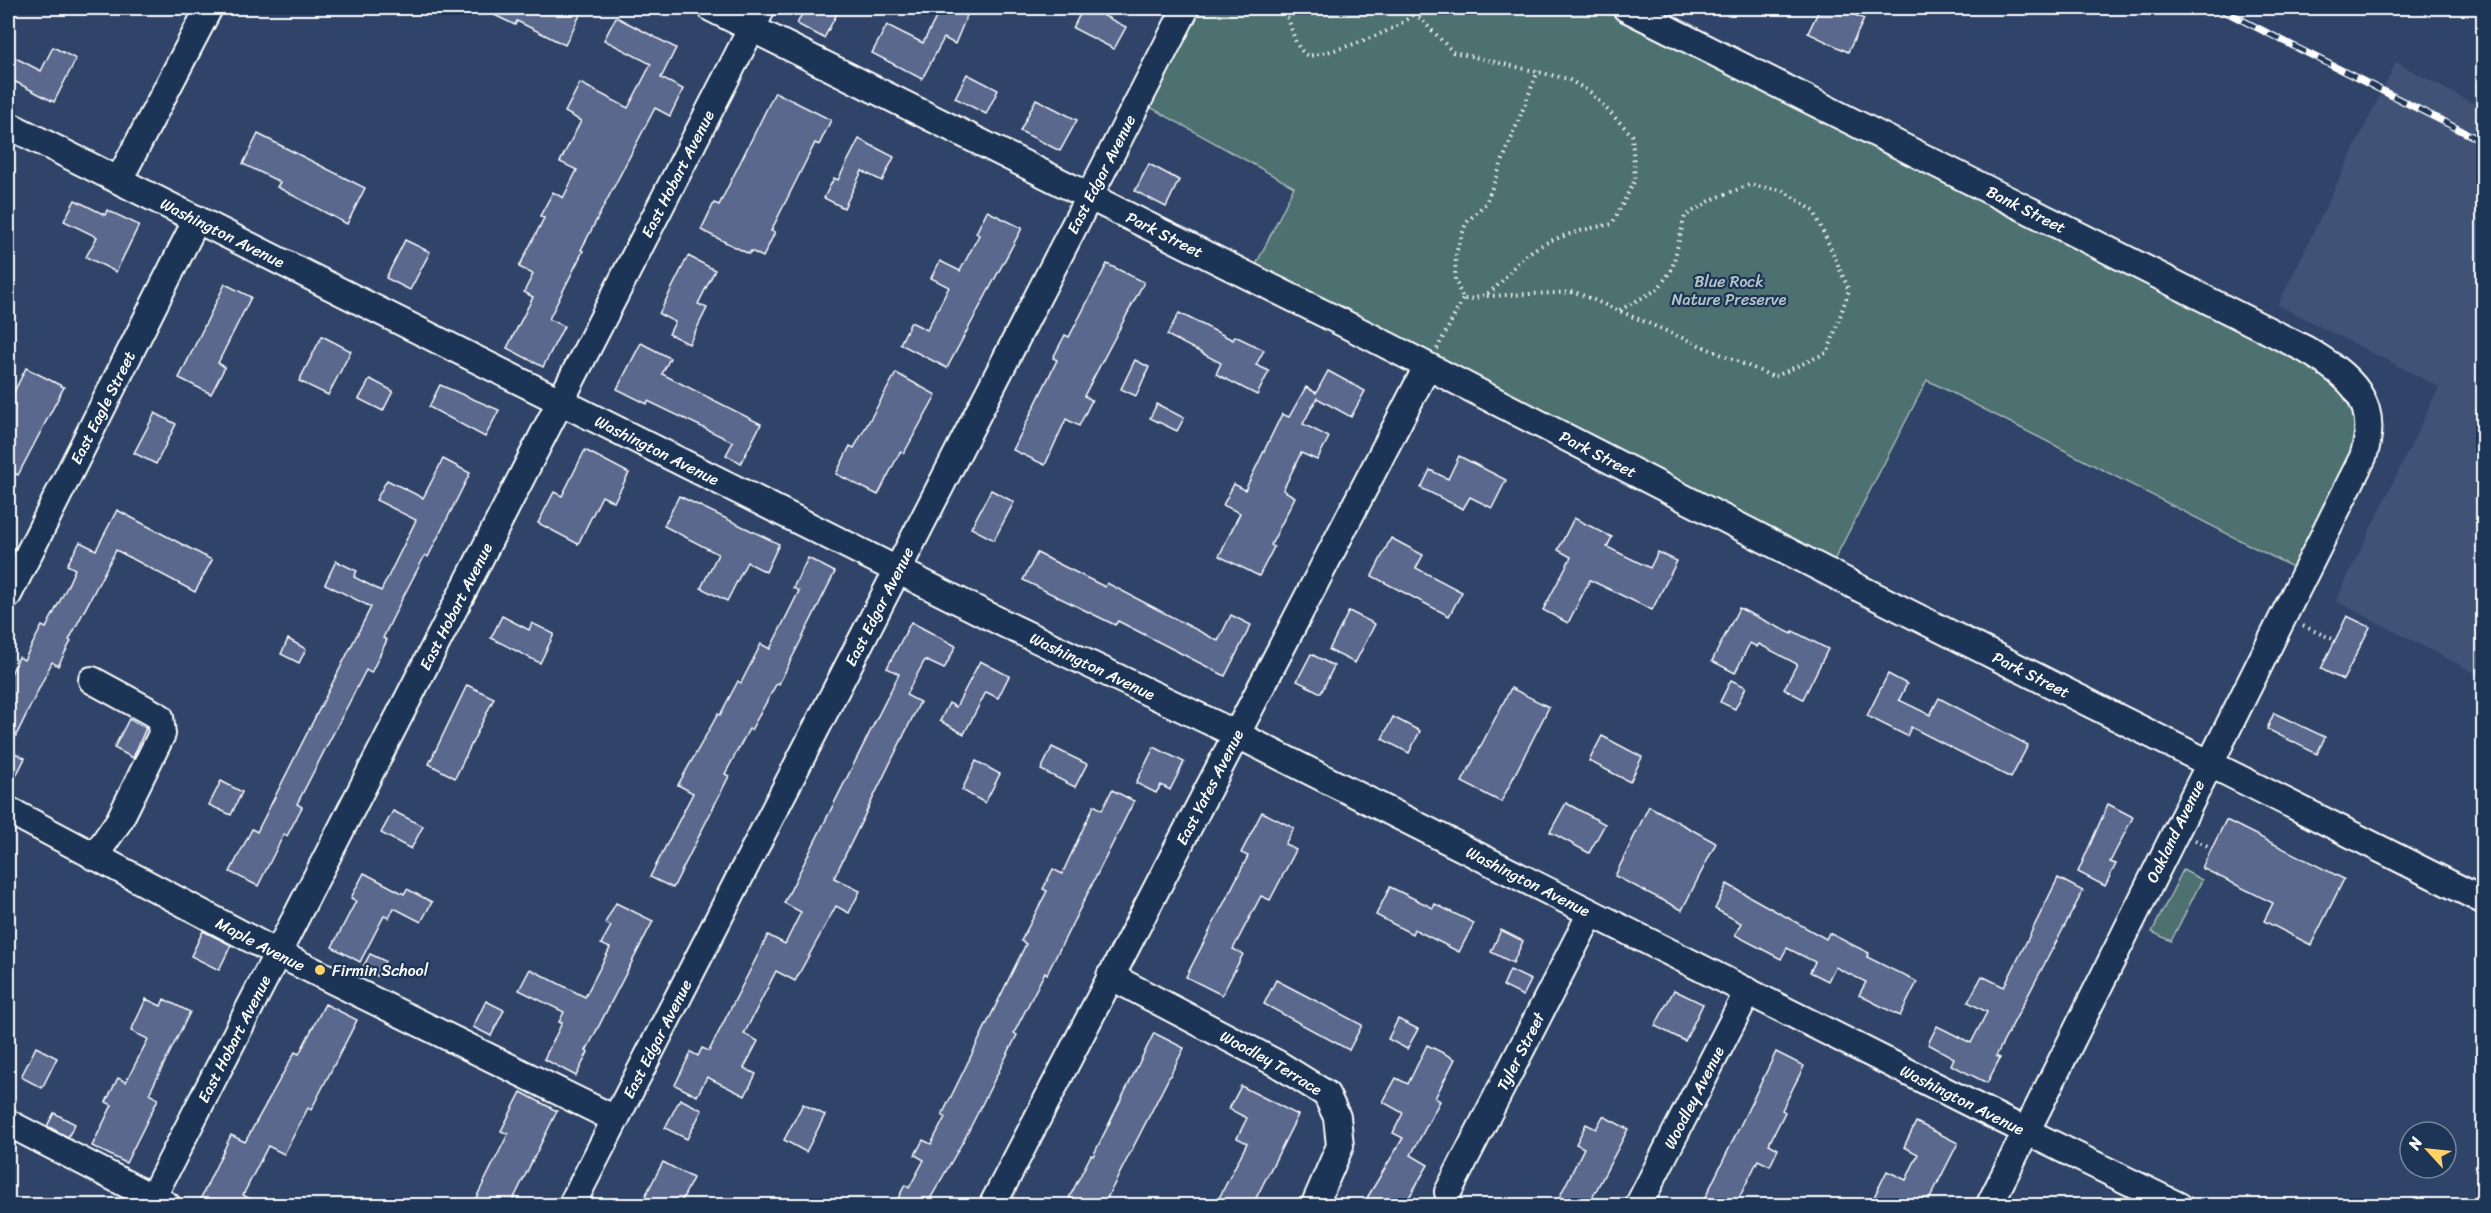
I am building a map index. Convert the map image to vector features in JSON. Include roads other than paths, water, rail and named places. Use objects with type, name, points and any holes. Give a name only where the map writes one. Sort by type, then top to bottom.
[{"type":"street","points":[[119,180],[209,8]]},
{"type":"street","name":"Park Street","points":[[711,8],[757,18],[1091,197],[2208,765],[2484,901]]},
{"type":"street","name":"Bank Street","points":[[1626,8],[2179,284],[2330,364],[2352,382],[2365,407],[2368,435],[2362,457]]},
{"type":"street","name":"East Edgar Avenue","points":[[572,1206],[1091,197],[1178,10]]},
{"type":"street","name":"East Hobart Avenue","points":[[156,1203],[277,953],[757,18]]},
{"type":"street","name":"Washington Avenue","points":[[11,136],[119,180],[1104,672],[1236,734],[2179,1206]]},
{"type":"street","name":"East Eagle Street","points":[[8,594],[197,219]]},
{"type":"street","name":"East Yates Avenue","points":[[992,1206],[1428,367]]},
{"type":"street","name":"Oakland Avenue","points":[[1989,1206],[2362,457]]},
{"type":"street","points":[[92,680],[160,717],[162,734],[119,821],[94,857]]},
{"type":"street","name":"Maple Avenue","points":[[8,810],[277,953],[615,1119]]},
{"type":"street","name":"Tyler Street","points":[[1449,1192],[1591,913]]},
{"type":"street","name":"Woodley Terrace","points":[[1110,976],[1278,1064],[1326,1094],[1337,1117],[1340,1146],[1314,1206]]},
{"type":"street","name":"Woodley Avenue","points":[[1638,1206],[1748,991]]},
{"type":"street","points":[[8,1123],[156,1203]]},
{"type":"railway","points":[[2218,8],[2484,142]]},
{"type":"place","name":"Firmin School","points":[[320,970]]},
{"type":"park label","name":"Blue Rock Nature Preserve","points":[[1729,290]]}]
